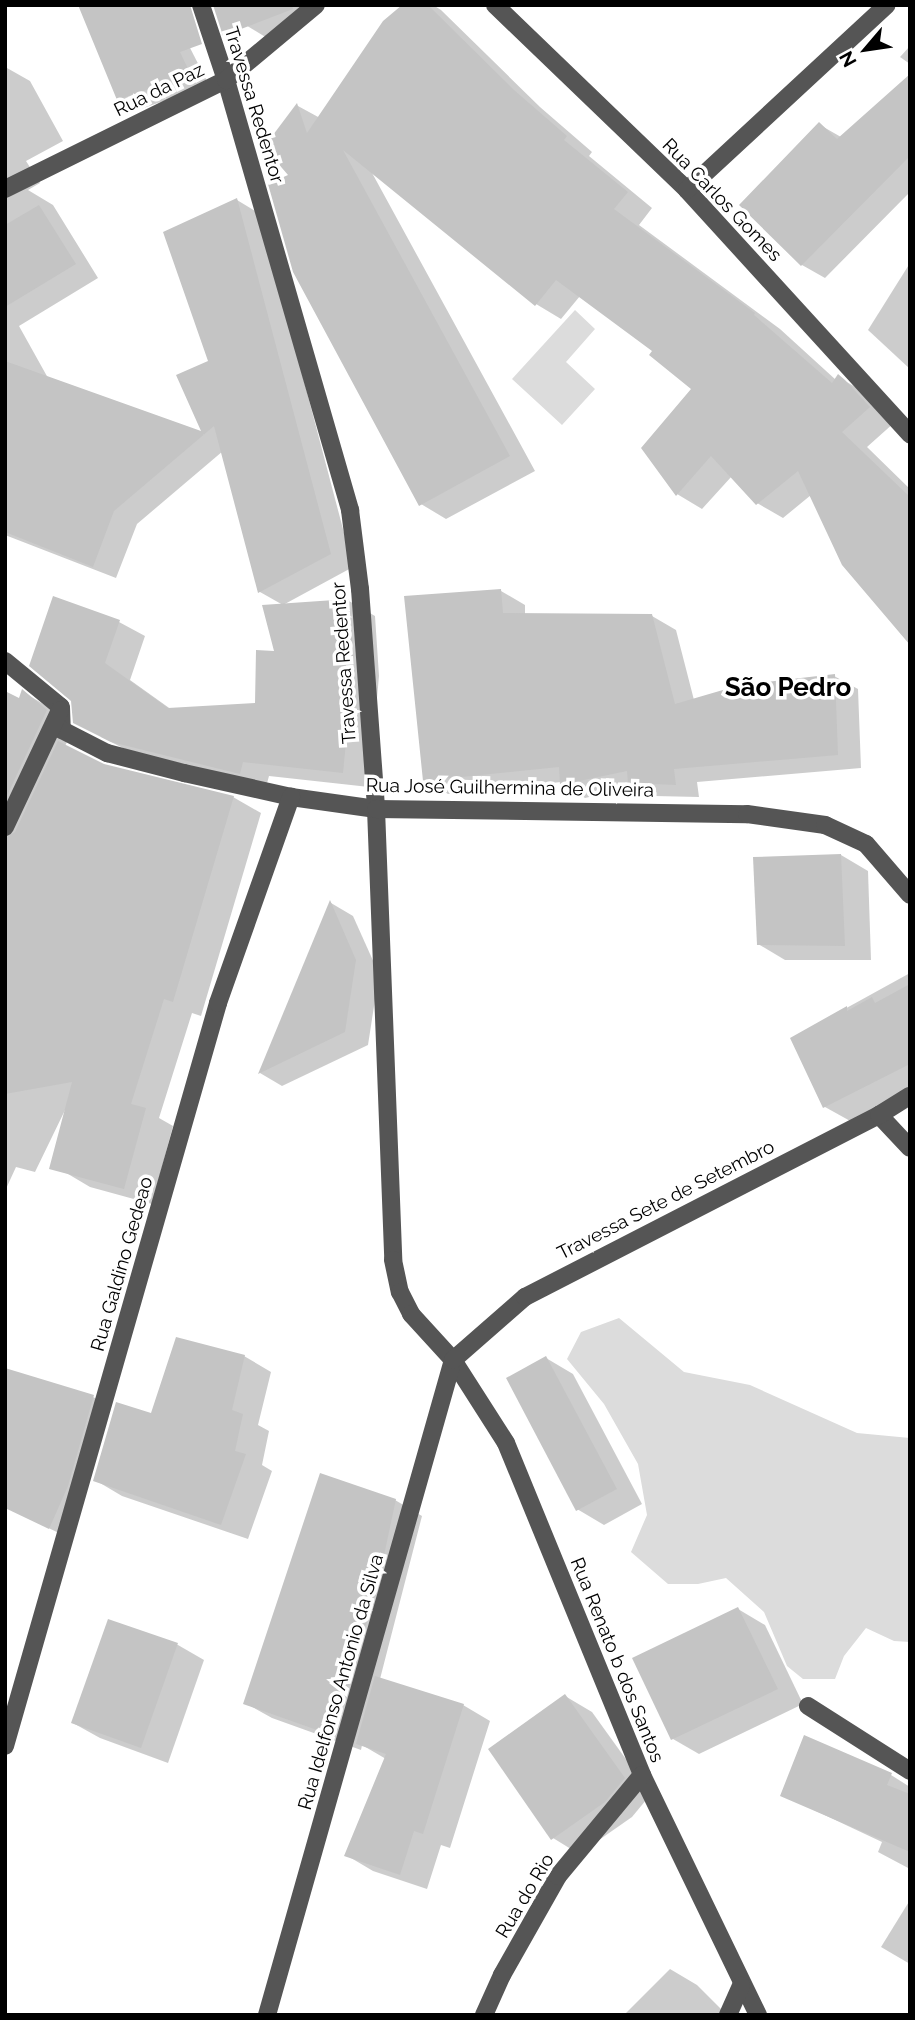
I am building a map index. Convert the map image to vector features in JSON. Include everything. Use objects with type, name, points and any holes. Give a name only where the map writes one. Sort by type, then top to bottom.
[{"type":"street","name":"Travessa Redentor","points":[[201,5],[226,80],[350,510],[360,589],[376,809],[393,1260],[400,1292],[411,1314],[425,1330]]},
{"type":"street","name":"Rua da Paz","points":[[5,189],[226,80],[317,5]]},
{"type":"street","name":"Rua Carlos Gomes","points":[[495,5],[687,190],[910,434]]},
{"type":"street","points":[[687,190],[887,5]]},
{"type":"street","name":"Rua José Guilhermina de Oliveira","points":[[5,661],[61,707],[62,730],[107,753],[291,797],[376,809],[747,814],[825,825],[866,844],[910,895]]},
{"type":"street","points":[[5,827],[61,707]]},
{"type":"street","name":"Rua Galdino Gedeao","points":[[5,1746],[218,1003],[291,797]]},
{"type":"street","name":"Travessa Sete de Setembro","points":[[453,1360],[525,1297],[879,1115],[910,1096]]},
{"type":"street","points":[[879,1115],[910,1147]]},
{"type":"street","name":"Rua Renato b dos Santos","points":[[425,1330],[453,1360],[506,1443],[642,1775],[741,1986],[758,2015]]},
{"type":"street","name":"Rua Idelfonso Antonio da Silva","points":[[267,2015],[453,1360]]},
{"type":"street","points":[[808,1706],[910,1771]]},
{"type":"street","name":"Rua do Rio","points":[[484,2015],[502,1975],[558,1876],[642,1775]]},
{"type":"street","points":[[728,2015],[741,1986]]},
{"type":"shaded area","points":[[575,310],[595,329],[566,362],[595,389],[562,425],[512,379]]},
{"type":"shaded area","points":[[619,1318],[684,1372],[750,1385],[857,1433],[910,1438],[910,1642],[894,1641],[866,1628],[844,1656],[835,1679],[803,1679],[787,1666],[764,1612],[726,1578],[698,1584],[668,1584],[631,1552],[647,1515],[638,1464],[604,1404],[567,1359],[581,1332]]},
{"type":"building","points":[[78,5],[190,5],[202,44],[180,52],[191,75],[117,100]]},
{"type":"building","points":[[213,5],[292,5],[293,9],[223,36]]},
{"type":"building","points":[[402,5],[428,5],[514,90],[567,136],[564,140],[628,192],[614,209],[755,313],[754,315],[832,383],[838,374],[870,407],[842,432],[910,497],[910,645],[842,565],[798,471],[756,505],[711,456],[676,496],[641,448],[691,389],[649,355],[652,351],[556,280],[535,306],[343,150],[510,456],[419,506],[293,272],[268,184],[288,175],[264,147],[297,103],[307,133],[383,21]]},
{"type":"building","points":[[910,74],[910,156],[801,266],[739,205],[819,122],[837,139]]},
{"type":"building","points":[[237,198],[331,554],[258,593],[214,426],[114,511],[93,567],[5,532],[5,361],[201,431],[176,375],[208,361],[163,232]]},
{"type":"building","points":[[39,205],[76,264],[5,307],[5,225]]},
{"type":"building","points":[[501,589],[503,613],[652,614],[675,704],[740,685],[835,674],[838,755],[674,769],[676,785],[628,783],[627,771],[560,785],[559,767],[423,781],[404,596]]},
{"type":"building","points":[[53,596],[120,620],[105,663],[168,708],[255,703],[256,650],[274,651],[262,605],[349,599],[354,661],[343,773],[243,762],[240,774],[111,742],[73,723],[71,701],[29,666]]},
{"type":"building","points":[[22,689],[47,710],[5,800],[5,691],[19,698]]},
{"type":"building","points":[[58,741],[104,764],[234,796],[173,1002],[164,999],[131,1104],[146,1108],[124,1189],[49,1169],[72,1082],[5,1094],[5,838],[15,832]]},
{"type":"building","points":[[841,854],[845,946],[757,945],[753,857]]},
{"type":"building","points":[[330,900],[356,960],[345,1032],[258,1074]]},
{"type":"building","points":[[910,984],[910,1064],[823,1108],[790,1038],[847,1006],[847,1011],[872,997],[875,1003]]},
{"type":"building","points":[[176,1337],[245,1355],[232,1410],[243,1414],[235,1451],[246,1454],[221,1525],[93,1481],[116,1402],[151,1413]]},
{"type":"building","points":[[546,1356],[617,1489],[576,1511],[506,1378]]},
{"type":"building","points":[[5,1368],[94,1395],[68,1486],[49,1529],[5,1508]]},
{"type":"building","points":[[320,1473],[396,1499],[379,1579],[334,1736],[243,1704]]},
{"type":"building","points":[[738,1607],[778,1689],[671,1740],[632,1658]]},
{"type":"building","points":[[108,1619],[178,1643],[141,1748],[71,1723]]},
{"type":"building","points":[[375,1676],[464,1704],[423,1834],[414,1831],[400,1875],[344,1856],[386,1754],[356,1744]]},
{"type":"building","points":[[565,1694],[625,1778],[605,1802],[551,1840],[488,1749]]},
{"type":"building","points":[[804,1735],[892,1773],[887,1785],[910,1794],[910,1852],[780,1796]]},
{"type":"district","name":"São Pedro","points":[[788,688]]}]
